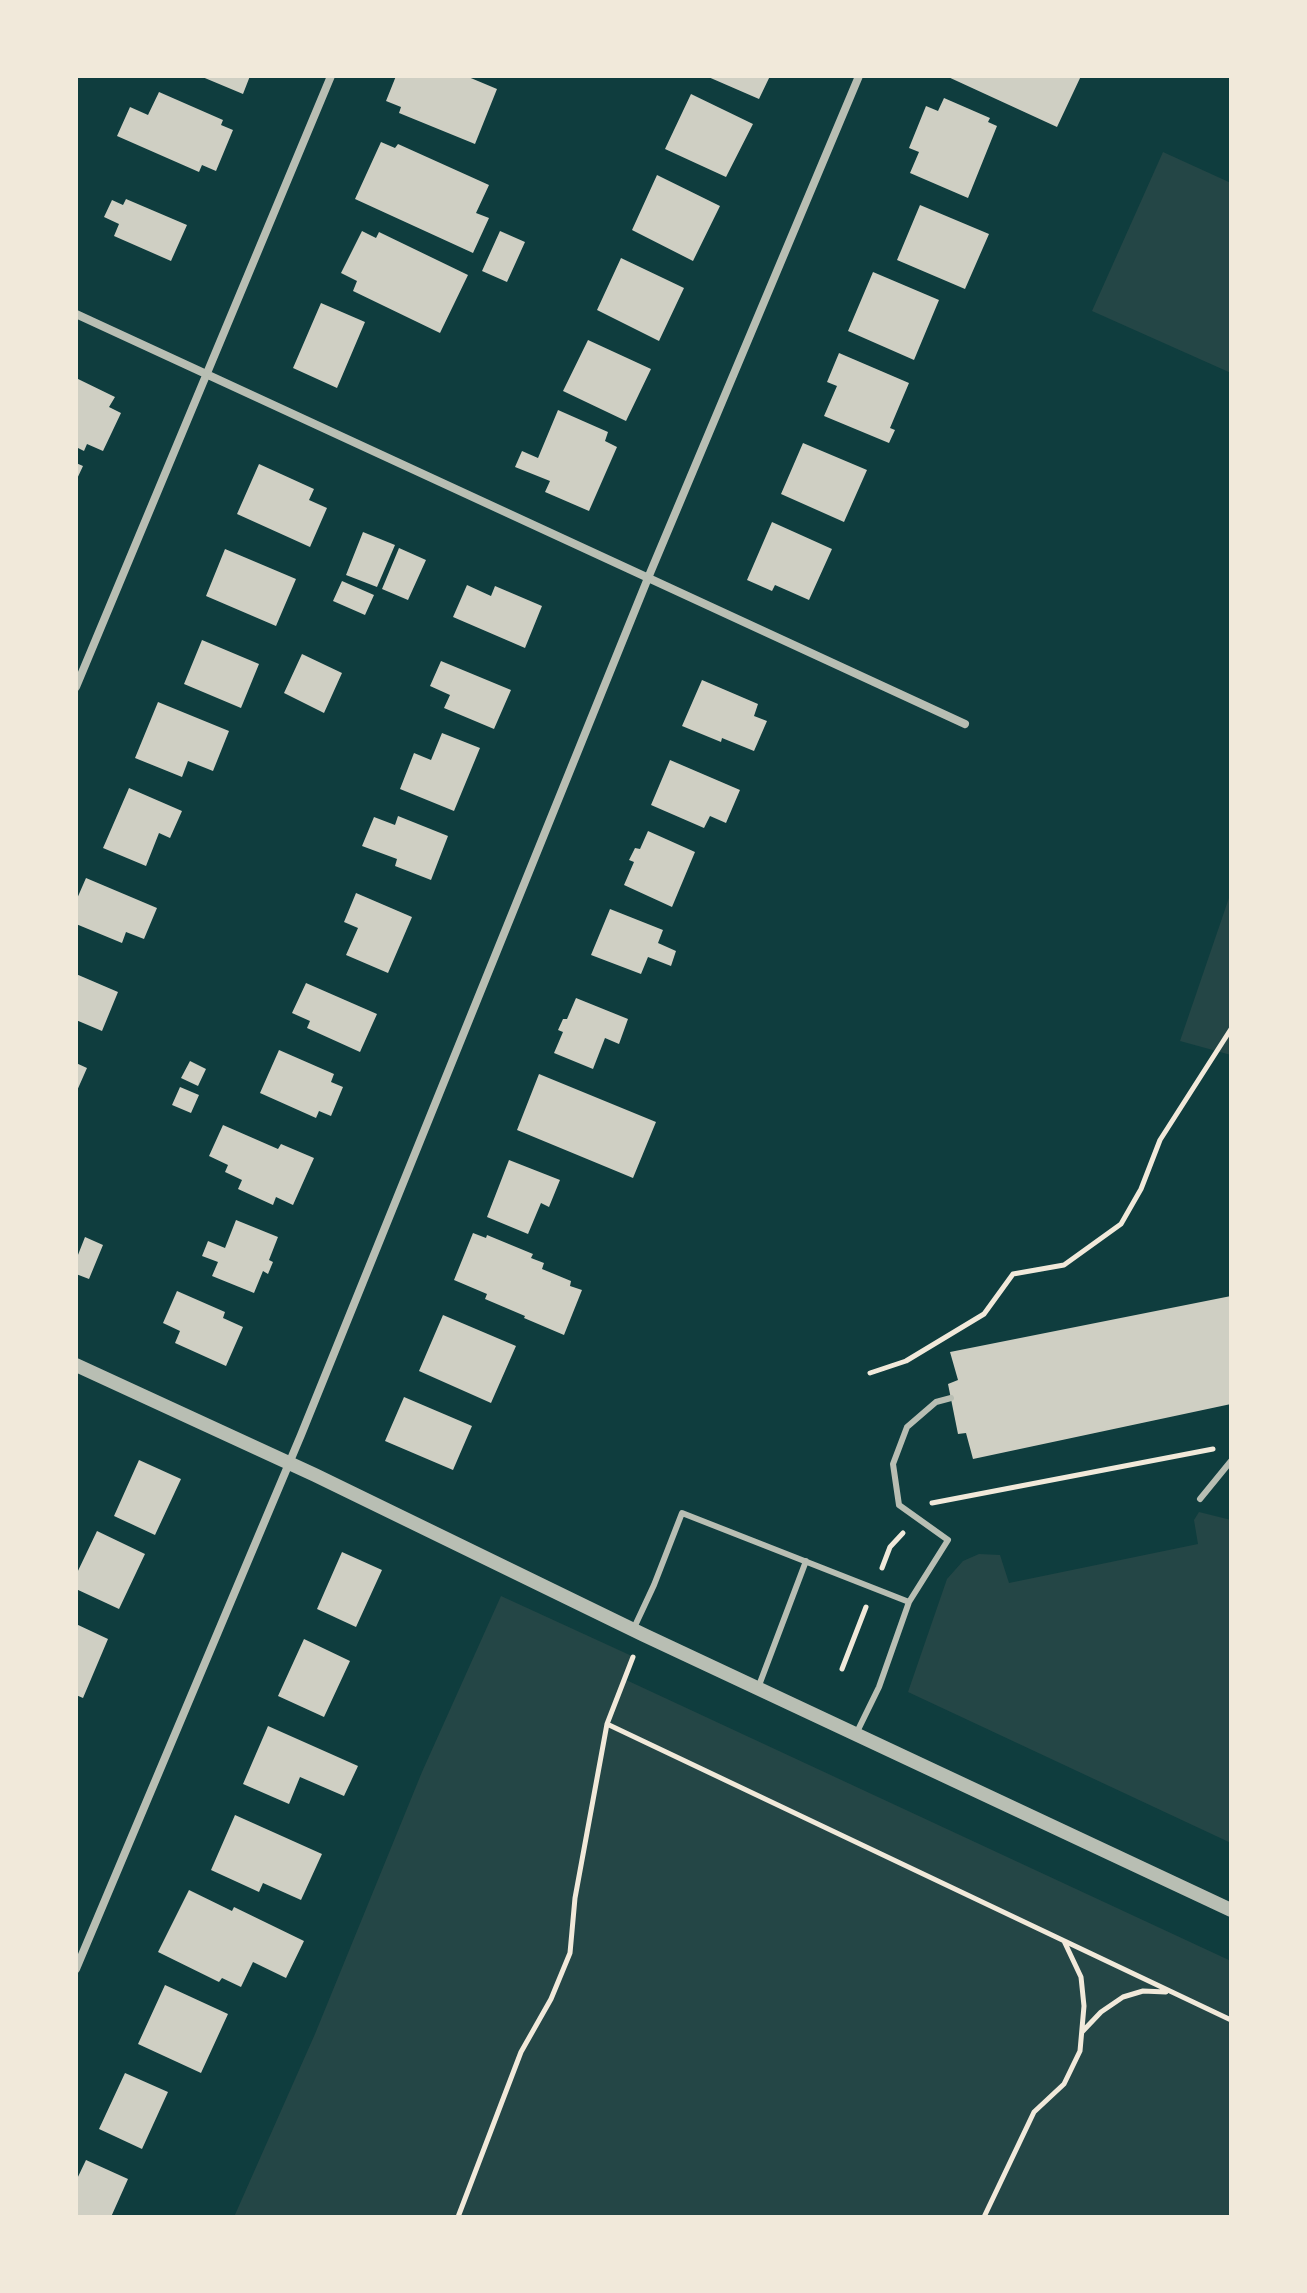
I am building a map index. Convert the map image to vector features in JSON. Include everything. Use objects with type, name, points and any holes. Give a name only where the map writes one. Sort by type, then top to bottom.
[{"type":"street","points":[[76,687],[331,76]]},
{"type":"street","points":[[76,1969],[289,1463],[648,578],[859,76]]},
{"type":"street","points":[[76,314],[965,724]]},
{"type":"street","points":[[76,1365],[1231,1910]]},
{"type":"lane","points":[[856,1734],[879,1687],[909,1602],[948,1540],[899,1505],[893,1464],[907,1427],[936,1402],[951,1398]]},
{"type":"lane","points":[[1200,1499],[1231,1461]]},
{"type":"lane","points":[[633,1630],[682,1513],[909,1602]]},
{"type":"lane","points":[[758,1688],[806,1561]]},
{"type":"path","points":[[870,1373],[906,1361],[984,1314],[1013,1274],[1064,1265],[1121,1224],[1141,1189],[1160,1140],[1231,1029]]},
{"type":"path","points":[[842,1669],[890,1547],[931,1503],[1216,1448]]},
{"type":"path","points":[[458,2217],[521,2052],[551,1999],[570,1953],[575,1898],[607,1724],[634,1657]]},
{"type":"path","points":[[607,1724],[1231,2020]]},
{"type":"path","points":[[984,2217],[1034,2112],[1064,2084],[1080,2051],[1084,2006],[1081,1977],[1063,1941]]},
{"type":"path","points":[[1080,2034],[1101,2012],[1123,1997],[1143,1991],[1171,1992]]},
{"type":"shaded area","points":[[1163,152],[1231,183],[1231,373],[1092,311]]},
{"type":"shaded area","points":[[1231,892],[1231,1055],[1180,1041]]},
{"type":"shaded area","points":[[1199,1512],[1231,1520],[1231,1843],[908,1692],[947,1579],[963,1561],[979,1554],[1000,1555],[1009,1583],[1198,1544],[1194,1520]]},
{"type":"shaded area","points":[[501,1596],[634,1657],[624,1679],[1231,1961],[1231,2217],[234,2217],[315,2034],[422,1772]]},
{"type":"building","points":[[200,76],[250,76],[243,94]]},
{"type":"building","points":[[396,76],[466,76],[497,89],[475,144],[399,113],[401,107],[386,101]]},
{"type":"building","points":[[706,76],[770,76],[759,99]]},
{"type":"building","points":[[946,76],[1081,76],[1057,127]]},
{"type":"building","points":[[159,92],[223,120],[221,125],[233,130],[216,171],[202,165],[199,172],[117,136],[130,107],[148,115]]},
{"type":"building","points":[[691,94],[753,124],[726,177],[665,149]]},
{"type":"building","points":[[944,98],[990,118],[988,122],[997,126],[968,198],[910,173],[919,152],[909,148],[926,106],[938,111]]},
{"type":"building","points":[[381,142],[395,148],[398,144],[489,185],[476,213],[489,218],[473,253],[355,199]]},
{"type":"building","points":[[657,175],[720,206],[693,261],[632,230]]},
{"type":"building","points":[[126,199],[187,225],[171,261],[114,236],[119,224],[104,217],[112,200],[123,205]]},
{"type":"building","points":[[920,205],[989,234],[965,289],[897,260]]},
{"type":"building","points":[[362,231],[376,238],[379,232],[468,275],[440,333],[353,291],[357,281],[341,273]]},
{"type":"building","points":[[500,231],[525,242],[507,282],[482,271]]},
{"type":"building","points":[[621,258],[684,288],[659,341],[597,310]]},
{"type":"building","points":[[873,272],[939,300],[914,360],[848,331]]},
{"type":"building","points":[[321,303],[365,322],[337,388],[293,368]]},
{"type":"building","points":[[588,340],[651,369],[626,421],[563,391]]},
{"type":"building","points":[[839,353],[909,383],[890,428],[895,430],[889,443],[824,416],[837,386],[827,382]]},
{"type":"building","points":[[76,378],[115,397],[109,407],[121,413],[103,451],[87,444],[84,451],[76,447]]},
{"type":"building","points":[[558,410],[608,432],[605,441],[617,447],[589,511],[545,492],[550,481],[515,467],[522,451],[538,458]]},
{"type":"building","points":[[803,443],[867,470],[844,522],[781,494]]},
{"type":"building","points":[[76,463],[83,466],[76,481]]},
{"type":"building","points":[[259,464],[314,489],[309,500],[327,508],[310,547],[237,514]]},
{"type":"building","points":[[772,522],[832,549],[809,600],[775,585],[772,591],[747,580]]},
{"type":"building","points":[[363,532],[395,545],[377,587],[346,575]]},
{"type":"building","points":[[399,548],[426,560],[408,600],[382,589]]},
{"type":"building","points":[[225,549],[296,579],[276,626],[206,596]]},
{"type":"building","points":[[342,581],[374,595],[365,615],[333,601]]},
{"type":"building","points":[[467,585],[491,596],[495,586],[542,606],[525,648],[453,617]]},
{"type":"building","points":[[202,640],[259,664],[241,708],[184,684]]},
{"type":"building","points":[[302,654],[342,673],[324,713],[284,693]]},
{"type":"building","points":[[441,661],[511,690],[494,729],[444,708],[450,695],[430,686]]},
{"type":"building","points":[[702,680],[758,704],[754,716],[767,721],[754,751],[682,726]]},
{"type":"building","points":[[158,702],[229,731],[213,771],[188,761],[182,777],[135,758]]},
{"type":"building","points":[[442,733],[480,748],[454,811],[400,789],[414,753],[431,760]]},
{"type":"building","points":[[670,760],[740,790],[726,823],[710,816],[704,828],[651,805]]},
{"type":"building","points":[[129,788],[182,811],[170,838],[159,833],[146,866],[103,848]]},
{"type":"building","points":[[398,816],[448,836],[431,880],[395,866],[397,859],[362,846],[374,817],[395,825]]},
{"type":"building","points":[[648,831],[695,852],[672,907],[624,885],[634,862],[629,860],[635,848],[640,849]]},
{"type":"building","points":[[86,878],[157,908],[144,939],[126,932],[122,943],[76,924],[76,901]]},
{"type":"building","points":[[356,893],[412,917],[388,973],[346,955],[358,928],[344,922]]},
{"type":"building","points":[[610,909],[663,930],[658,943],[676,951],[671,966],[648,957],[641,974],[591,955]]},
{"type":"building","points":[[76,974],[118,992],[102,1031],[76,1020]]},
{"type":"building","points":[[306,983],[377,1014],[360,1052],[307,1028],[310,1021],[292,1013]]},
{"type":"building","points":[[576,998],[628,1019],[619,1044],[605,1038],[593,1069],[554,1053],[563,1032],[558,1030],[563,1019],[567,1019]]},
{"type":"building","points":[[279,1050],[334,1074],[331,1082],[343,1087],[331,1116],[319,1111],[316,1118],[260,1093]]},
{"type":"building","points":[[190,1061],[206,1069],[198,1086],[181,1078]]},
{"type":"building","points":[[76,1063],[87,1068],[76,1093]]},
{"type":"building","points":[[539,1074],[656,1122],[633,1178],[517,1130]]},
{"type":"building","points":[[180,1087],[199,1095],[191,1113],[172,1105]]},
{"type":"building","points":[[223,1125],[278,1149],[281,1144],[314,1158],[293,1205],[276,1197],[273,1205],[238,1189],[242,1180],[225,1172],[228,1165],[209,1156]]},
{"type":"building","points":[[509,1160],[560,1180],[549,1207],[541,1203],[528,1234],[487,1217]]},
{"type":"building","points":[[236,1220],[278,1237],[269,1260],[273,1262],[268,1274],[263,1271],[254,1293],[212,1276],[218,1262],[202,1256],[208,1241],[225,1248]]},
{"type":"building","points":[[473,1233],[486,1238],[487,1235],[533,1254],[531,1258],[544,1263],[542,1269],[571,1281],[570,1286],[582,1290],[564,1335],[485,1299],[487,1294],[454,1280]]},
{"type":"building","points":[[85,1237],[103,1245],[89,1279],[76,1274],[76,1260]]},
{"type":"building","points":[[177,1291],[225,1312],[223,1318],[243,1327],[226,1366],[175,1343],[180,1331],[163,1323]]},
{"type":"building","points":[[1231,1296],[1231,1404],[973,1459],[966,1433],[958,1434],[948,1384],[958,1380],[950,1352]]},
{"type":"building","points":[[443,1315],[516,1346],[491,1403],[419,1371]]},
{"type":"building","points":[[404,1397],[472,1426],[453,1470],[385,1441]]},
{"type":"building","points":[[139,1460],[181,1479],[155,1535],[114,1516]]},
{"type":"building","points":[[97,1531],[145,1554],[119,1609],[76,1589],[76,1575]]},
{"type":"building","points":[[342,1552],[382,1570],[356,1627],[317,1609]]},
{"type":"building","points":[[76,1624],[108,1639],[83,1698],[76,1695]]},
{"type":"building","points":[[304,1639],[350,1661],[324,1717],[278,1696]]},
{"type":"building","points":[[268,1726],[358,1766],[344,1796],[300,1777],[289,1804],[243,1784]]},
{"type":"building","points":[[235,1815],[322,1854],[301,1900],[263,1883],[259,1892],[211,1870]]},
{"type":"building","points":[[189,1890],[232,1911],[234,1907],[304,1941],[286,1978],[253,1962],[241,1987],[222,1978],[219,1982],[158,1952]]},
{"type":"building","points":[[165,1985],[228,2014],[201,2073],[138,2044]]},
{"type":"building","points":[[125,2073],[168,2092],[142,2149],[99,2129]]},
{"type":"building","points":[[86,2160],[128,2179],[111,2217],[76,2217],[76,2181]]}]
